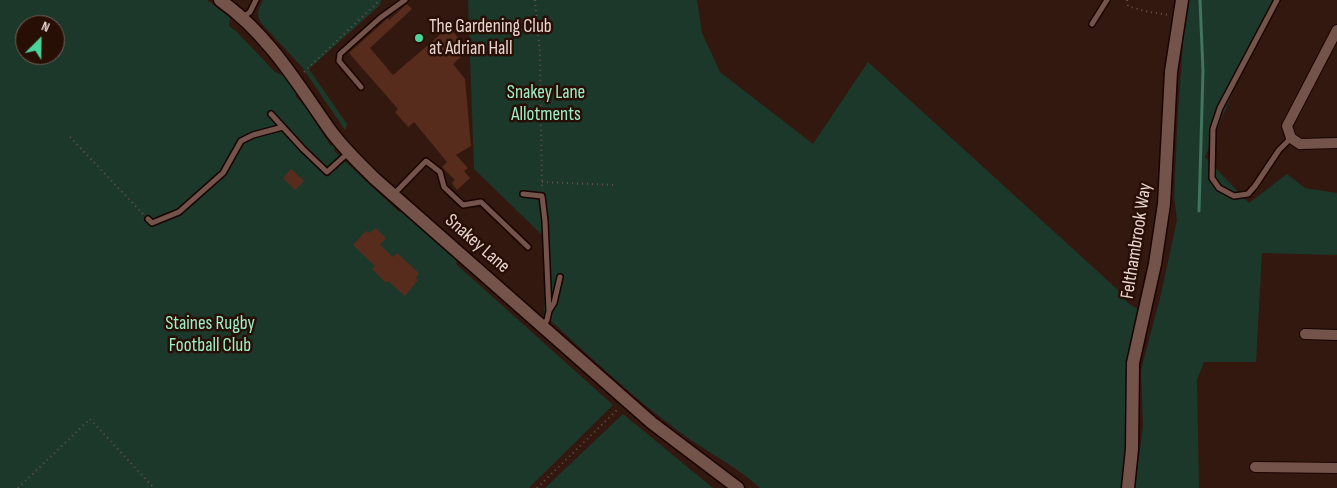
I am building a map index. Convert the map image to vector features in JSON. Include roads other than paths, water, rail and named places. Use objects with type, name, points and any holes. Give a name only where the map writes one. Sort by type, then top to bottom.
[{"type":"street","name":"Snakey Lane","points":[[220,0],[242,18],[270,46],[331,131],[349,153],[374,178],[652,423],[738,488]]},
{"type":"street","name":"Felthambrook Way","points":[[1128,488],[1132,449],[1133,363],[1155,264],[1164,204],[1171,72],[1182,0]]},
{"type":"street","points":[[1337,30],[1287,126],[1291,138],[1300,144],[1337,143]]},
{"type":"street","points":[[1305,334],[1337,335]]},
{"type":"street","points":[[1255,467],[1337,468]]},
{"type":"lane","points":[[242,18],[250,12],[256,0]]},
{"type":"lane","points":[[361,87],[339,61],[340,54],[380,18],[405,0]]},
{"type":"lane","points":[[1092,24],[1107,0]]},
{"type":"lane","points":[[1277,0],[1220,108],[1213,129],[1212,178],[1219,188],[1234,196],[1248,194],[1279,150],[1291,138]]},
{"type":"lane","points":[[271,114],[303,149],[328,172],[349,153]]},
{"type":"lane","points":[[148,220],[152,223],[179,212],[222,172],[241,141],[253,135],[283,127]]},
{"type":"lane","points":[[393,195],[426,160],[440,172],[444,187],[464,205],[481,202],[528,247]]},
{"type":"lane","points":[[523,194],[542,196],[545,220],[549,311],[543,327]]},
{"type":"lane","points":[[549,311],[554,303],[560,277]]},
{"type":"waterway","points":[[1199,211],[1203,71],[1200,0]]},
{"type":"place","name":"The Gardening Club at Adrian Hall","points":[[419,38]]},
{"type":"park label","name":"Snakey Lane Allotments","points":[[546,104]]},
{"type":"park label","name":"Staines Rugby Football Club","points":[[210,335]]}]
